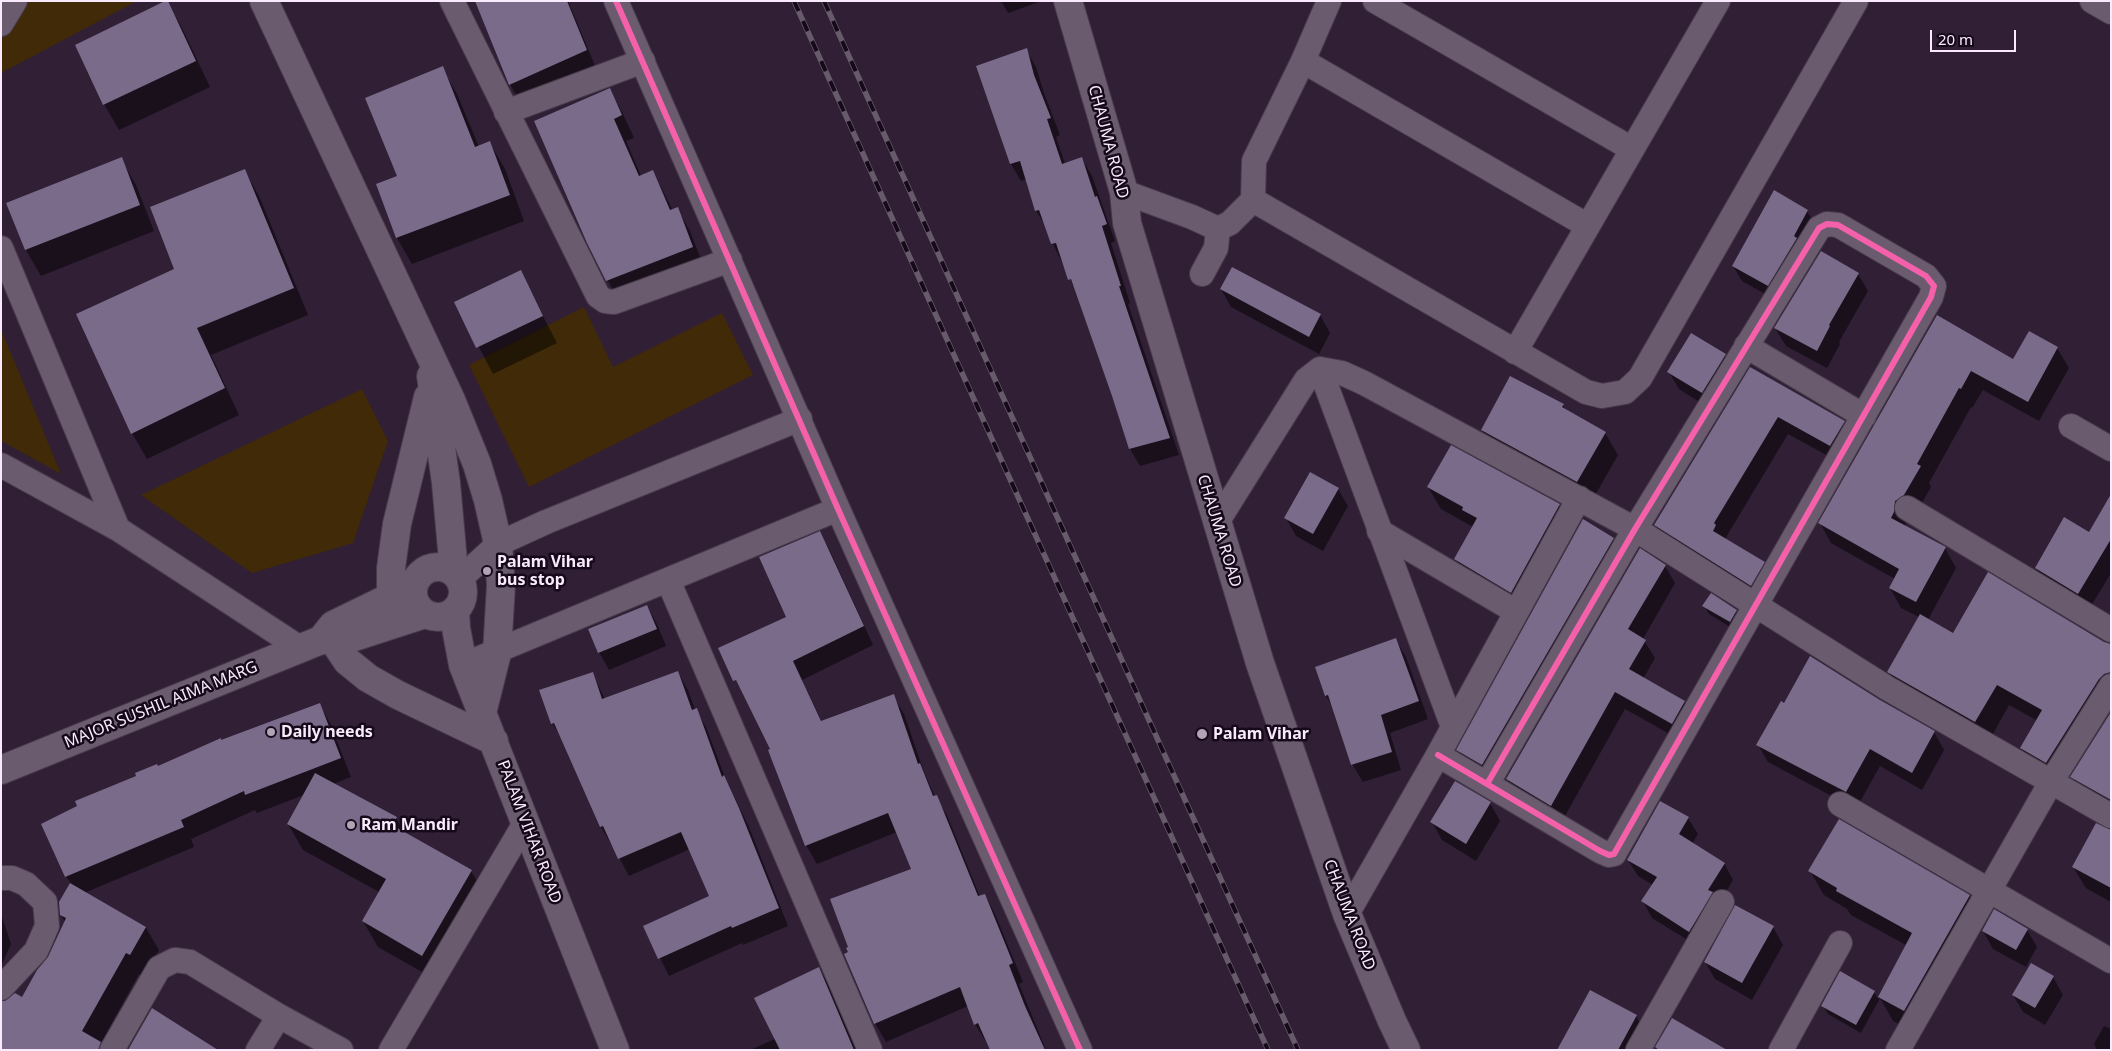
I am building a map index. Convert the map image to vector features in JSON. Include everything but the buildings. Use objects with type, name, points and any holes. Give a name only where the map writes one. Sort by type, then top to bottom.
[{"type":"street","points":[[1,24],[15,1]]},
{"type":"street","points":[[264,1],[429,357],[451,400],[477,464],[498,544],[502,585],[497,653],[482,712]]},
{"type":"street","points":[[452,1],[591,286],[598,296],[605,301],[614,302],[730,260]]},
{"type":"street","points":[[616,1],[838,509],[1080,1050]]},
{"type":"street","name":"CHAUMA ROAD","points":[[1068,1],[1124,192],[1127,223],[1216,524],[1260,664],[1347,914],[1406,1050]]},
{"type":"street","points":[[1218,229],[1230,223],[1253,200],[1254,161],[1303,61],[1329,1]]},
{"type":"street","points":[[1375,1],[1632,149]]},
{"type":"street","points":[[1515,352],[1718,1]]},
{"type":"street","points":[[1253,200],[1586,392],[1602,396],[1624,392],[1640,378],[1856,1]]},
{"type":"street","points":[[2092,1],[2111,12]]},
{"type":"street","points":[[506,112],[642,61]]},
{"type":"street","points":[[1303,61],[1588,226]]},
{"type":"street","points":[[1124,192],[1192,217],[1218,229]]},
{"type":"street","points":[[1438,756],[1600,851],[1609,855],[1614,854],[1931,298],[1934,286],[1926,276],[1838,225],[1827,224],[1819,228],[1635,529],[1487,784]]},
{"type":"street","points":[[1202,274],[1216,248],[1218,229]]},
{"type":"street","points":[[1,248],[118,528]]},
{"type":"street","points":[[1746,346],[1864,416]]},
{"type":"street","points":[[429,357],[431,385],[446,483],[457,576],[464,588],[464,596],[455,611],[441,617],[425,614],[415,602],[413,594],[403,591],[391,568],[397,524],[431,385]]},
{"type":"street","points":[[1320,370],[1453,727]]},
{"type":"street","points":[[1216,524],[1306,380],[1320,370],[1342,373],[1364,383],[1635,529],[1887,688],[2111,816]]},
{"type":"street","points":[[457,576],[498,544],[546,522],[800,419]]},
{"type":"street","points":[[2071,426],[2111,449]]},
{"type":"street","points":[[1,465],[118,528],[318,643],[347,661],[368,678],[398,695],[494,741]]},
{"type":"street","points":[[1347,914],[1438,756],[1515,610],[1578,498]]},
{"type":"street","points":[[1907,508],[2111,630]]},
{"type":"street","points":[[463,665],[497,653],[838,509]]},
{"type":"street","points":[[1379,531],[1515,610]]},
{"type":"street","points":[[403,591],[423,572],[431,568],[439,567],[457,576]]},
{"type":"street","points":[[668,580],[870,1050]]},
{"type":"street","name":"MAJOR SUSHIL AIMA MARG","points":[[318,643],[333,625],[403,591]]},
{"type":"street","name":"PALAM VIHAR ROAD","points":[[455,611],[456,628],[463,665],[615,1050]]},
{"type":"street","name":"MAJOR SUSHIL AIMA MARG","points":[[1,770],[318,643],[342,641],[425,614]]},
{"type":"street","points":[[1898,1050],[2052,782],[2111,686]]},
{"type":"street","points":[[1840,804],[2111,961]]},
{"type":"street","points":[[391,1050],[525,823]]},
{"type":"street","points":[[1,878],[12,878],[26,884],[45,902],[47,926],[36,951],[1,988]]},
{"type":"street","points":[[1638,1050],[1722,902]]},
{"type":"street","points":[[1781,1050],[1840,943]]},
{"type":"street","points":[[112,1050],[159,968],[176,960],[190,962],[279,1016],[341,1050]]},
{"type":"street","points":[[258,1050],[279,1016]]},
{"type":"shaded area","points":[[21,1],[137,1],[1,73],[1,36]]},
{"type":"shaded area","points":[[584,307],[613,367],[722,313],[753,375],[529,487],[469,365]]},
{"type":"shaded area","points":[[1,329],[61,474],[1,441]]},
{"type":"shaded area","points":[[362,389],[388,441],[353,543],[252,573],[141,495]]},
{"type":"railway","points":[[794,1],[1268,1050]]},
{"type":"railway","points":[[824,1],[1298,1050]]},
{"type":"cycle path","points":[[616,1],[838,509],[1080,1050]]},
{"type":"cycle path","points":[[1438,755],[1600,851],[1609,855],[1614,854],[1931,297],[1934,286],[1926,276],[1838,225],[1827,224],[1819,228],[1635,529],[1487,784]]},
{"type":"place","name":"Palam Vihar bus stop","points":[[487,571]]},
{"type":"place","name":"Daily needs","points":[[271,732]]},
{"type":"place","name":"Palam Vihar","points":[[1202,734]]},
{"type":"place","name":"Ram Mandir","points":[[351,825]]}]
